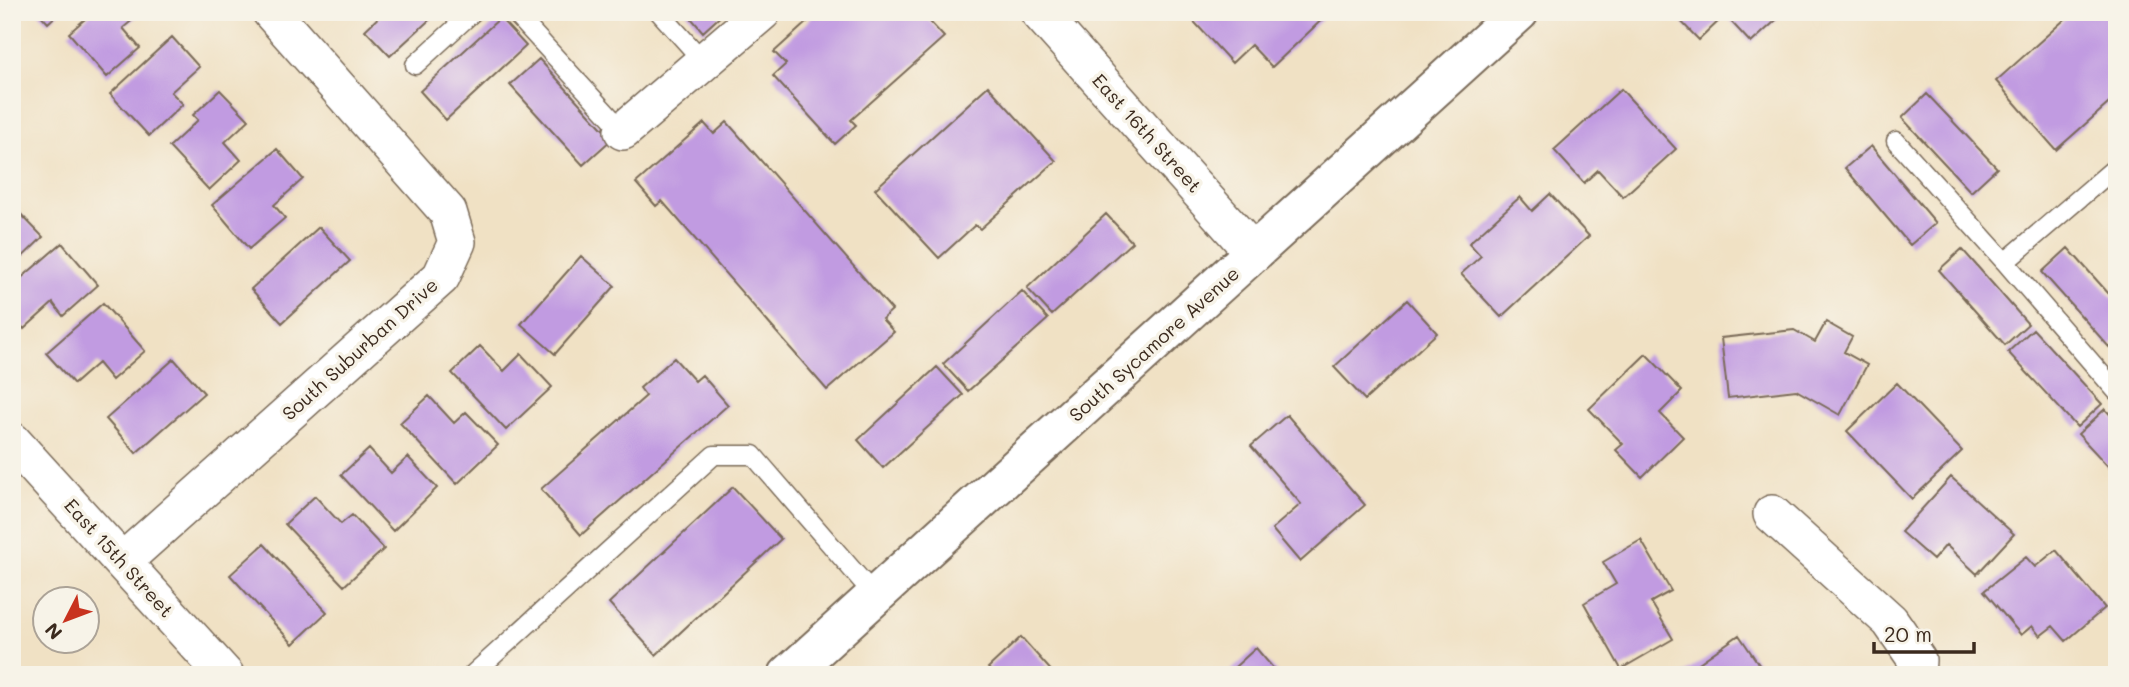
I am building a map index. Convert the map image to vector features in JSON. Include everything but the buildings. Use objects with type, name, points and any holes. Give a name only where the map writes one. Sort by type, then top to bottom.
[{"type":"main road","name":"South Sycamore Avenue","points":[[788,675],[1519,12]]},
{"type":"street","name":"South Suburban Drive","points":[[122,562],[441,276],[457,242],[448,212],[271,12]]},
{"type":"street","points":[[623,131],[762,12]]},
{"type":"street","name":"East 16th Street","points":[[1039,12],[1254,253]]},
{"type":"street","name":"East 15th Street","points":[[12,441],[225,675]]},
{"type":"street","points":[[1772,514],[1890,621],[1917,660],[1916,675]]},
{"type":"lane","points":[[415,65],[473,12]]},
{"type":"lane","points":[[514,12],[623,131]]},
{"type":"lane","points":[[659,12],[704,62]]},
{"type":"lane","points":[[1896,141],[2117,392]]},
{"type":"lane","points":[[2005,262],[2117,166]]},
{"type":"lane","points":[[472,675],[713,455],[753,455],[875,596]]}]
